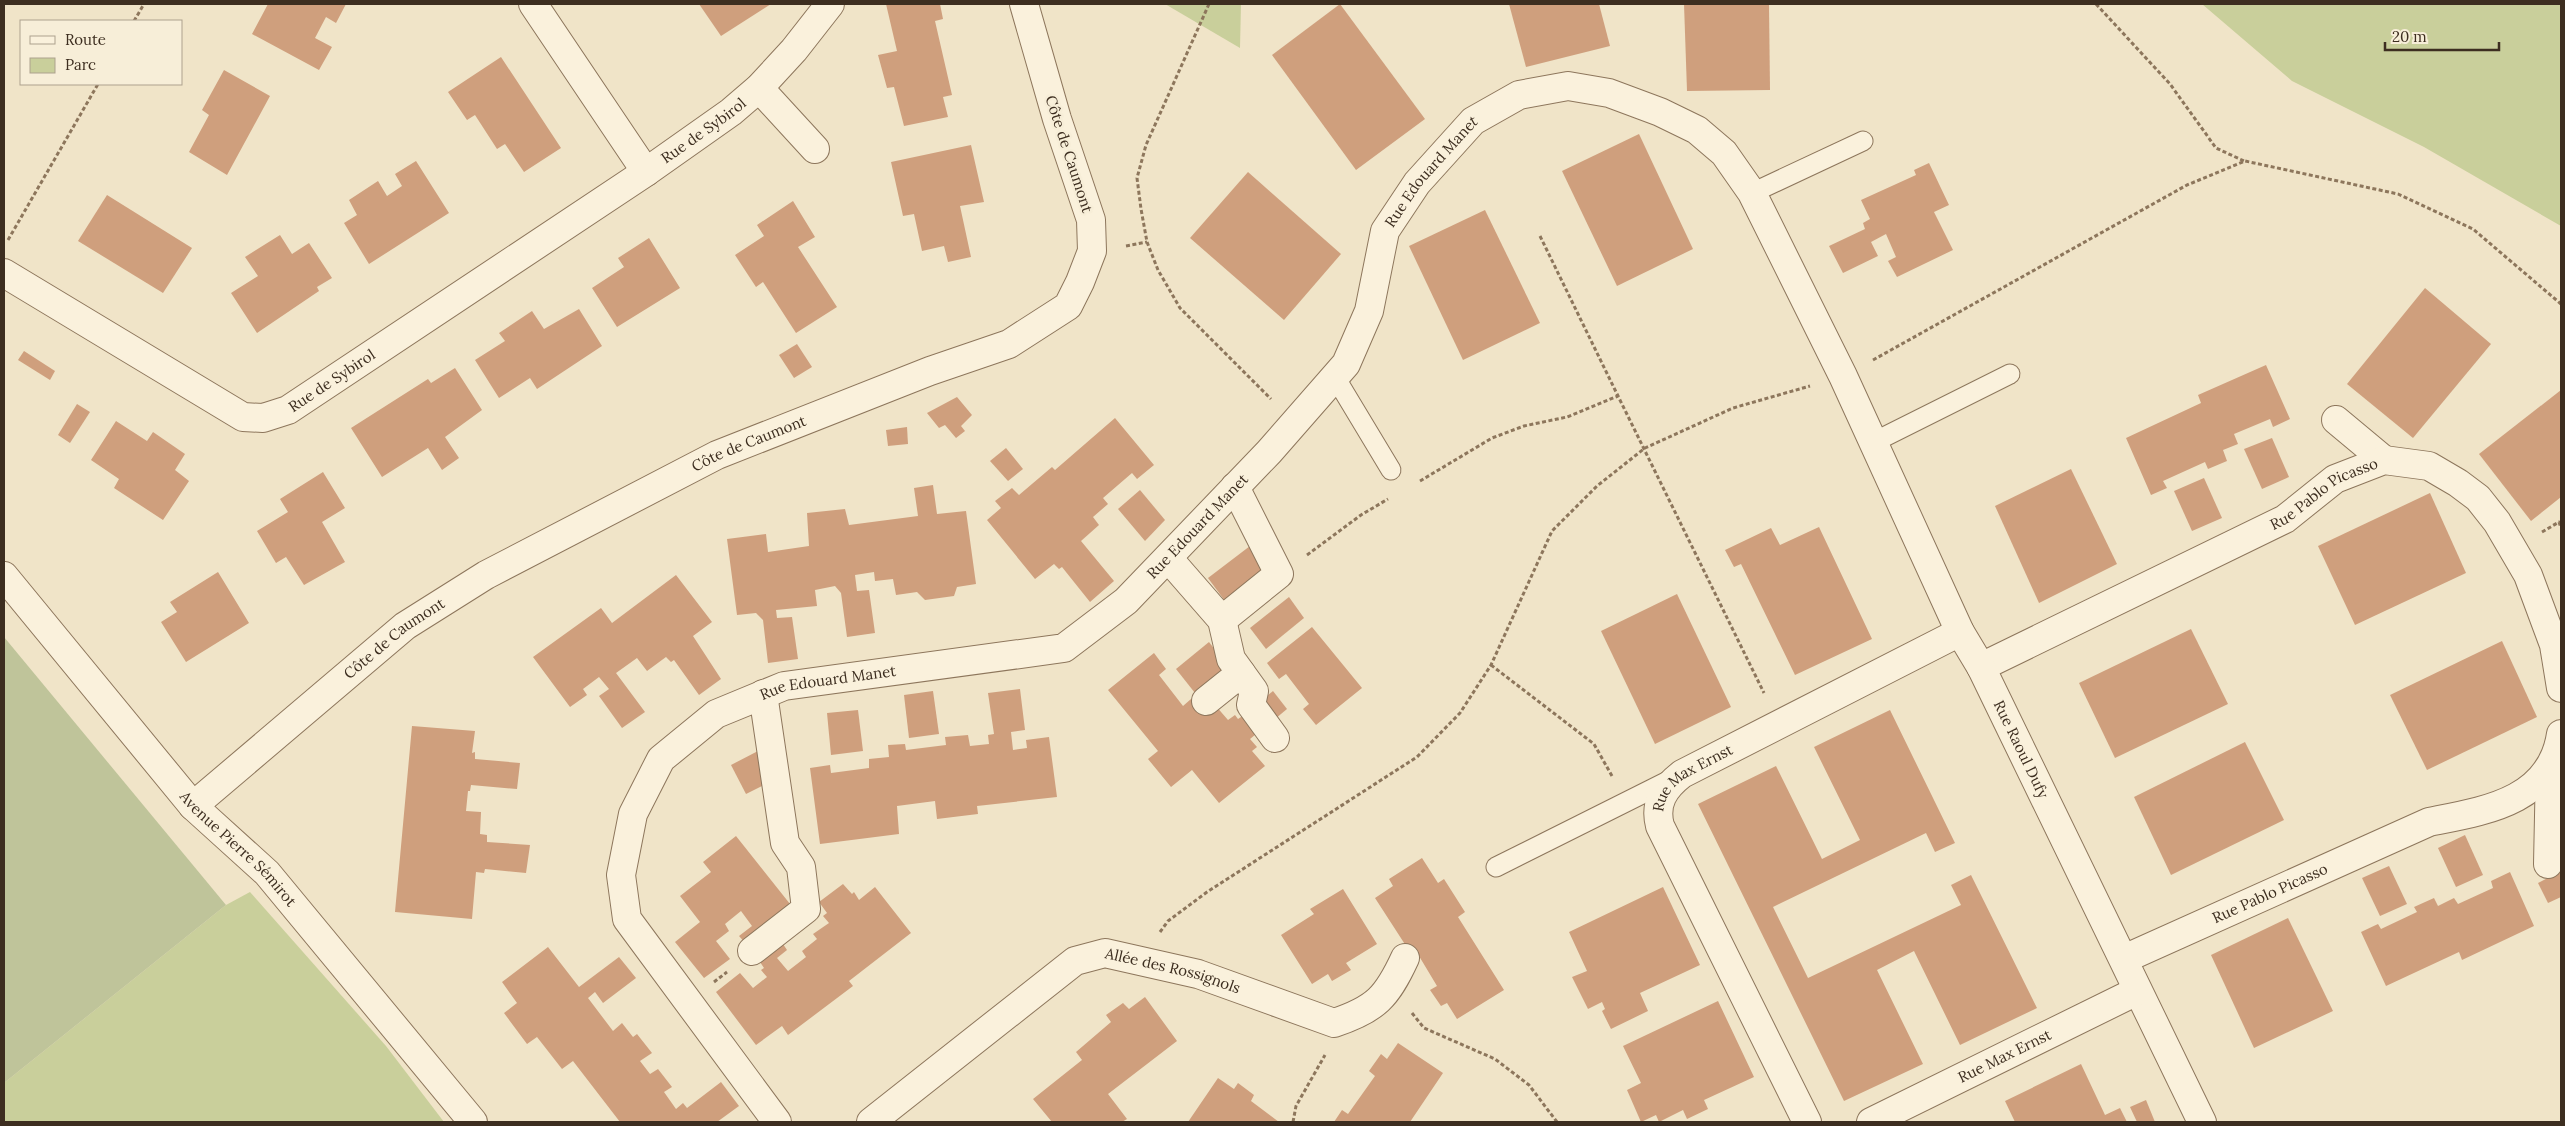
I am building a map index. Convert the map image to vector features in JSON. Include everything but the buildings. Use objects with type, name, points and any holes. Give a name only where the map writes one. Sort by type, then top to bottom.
[{"type":"street","name":"Rue de Sybirol","points":[[533,4],[646,172]]},
{"type":"street","name":"Rue de Sybirol","points":[[4,273],[243,417],[263,418],[288,410],[646,172],[731,112],[759,88],[794,50],[830,4]]},
{"type":"street","name":"Côte de Caumont","points":[[194,806],[405,626],[486,575],[717,455],[930,371],[1010,344],[1068,306],[1092,251],[1091,220],[1057,119],[1024,4]]},
{"type":"street","name":"Rue Edouard Manet","points":[[777,1122],[627,918],[621,875],[633,814],[661,759],[716,714],[784,686],[1064,648],[1126,601],[1235,487],[1346,364],[1369,311],[1385,231],[1417,183],[1473,121],[1519,95],[1568,86],[1609,93],[1660,112],[1697,130],[1724,153],[1752,193],[1843,376]]},
{"type":"street","name":"Rue de Sybirol","points":[[759,88],[815,148]]},
{"type":"street","name":"Rue Raoul Dufy","points":[[1843,376],[1960,632],[1981,667],[2202,1122]]},
{"type":"street","points":[[2336,420],[2384,460]]},
{"type":"street","name":"Rue Pablo Picasso","points":[[1981,667],[2285,519],[2336,479],[2384,460],[2429,466],[2458,483],[2478,498],[2497,522],[2528,575],[2554,645],[2561,688]]},
{"type":"street","points":[[1222,620],[1280,574],[1235,487]]},
{"type":"street","points":[[1168,558],[1222,620],[1231,659],[1254,691],[1251,705],[1274,738]]},
{"type":"street","name":"Avenue Pierre Sémirot","points":[[4,576],[194,806],[267,873],[473,1122]]},
{"type":"street","name":"Rue Max Ernst","points":[[1807,1122],[1660,826],[1657,813],[1660,799],[1667,786],[1682,774],[1960,632]]},
{"type":"street","points":[[1206,701],[1241,673]]},
{"type":"street","points":[[752,951],[806,909],[801,867],[785,843],[763,694]]},
{"type":"street","name":"Rue Pablo Picasso","points":[[2124,959],[2428,822],[2483,811],[2516,799],[2550,768],[2559,748],[2561,734]]},
{"type":"street","name":"Rue Pablo Picasso","points":[[2548,864],[2550,768]]},
{"type":"street","name":"Allée des Rossignols","points":[[871,1122],[1076,961],[1105,953],[1198,974],[1334,1023]]},
{"type":"street","points":[[1334,1023],[1356,1015],[1381,998],[1392,986],[1405,958]]},
{"type":"street","name":"Rue Max Ernst","points":[[1871,1122],[2137,991]]},
{"type":"lane","points":[[1752,193],[1863,141]]},
{"type":"lane","points":[[1872,443],[2010,374]]},
{"type":"lane","points":[[1334,377],[1391,470]]},
{"type":"lane","points":[[1496,868],[1682,774]]},
{"type":"path","points":[[135,20],[144,4]]},
{"type":"path","points":[[1208,4],[1146,145],[1137,178],[1147,242],[1158,270],[1180,308],[1295,422]]},
{"type":"path","points":[[2096,4],[2170,84],[2216,148],[2244,161],[2398,194],[2472,230],[2561,304]]},
{"type":"path","points":[[4,247],[97,85]]},
{"type":"path","points":[[1138,961],[1168,921],[1207,892],[1417,756],[1460,713],[1490,665],[1552,531],[1597,486],[1645,448],[1734,408],[1843,376],[2186,185],[2244,161]]},
{"type":"path","points":[[1540,236],[1780,724]]},
{"type":"path","points":[[1418,482],[1492,438],[1524,426],[1567,417],[1618,396]]},
{"type":"path","points":[[1280,574],[1361,515],[1394,496]]},
{"type":"path","points":[[1490,665],[1594,744],[1626,803]]},
{"type":"path","points":[[1392,986],[1424,1028],[1495,1059],[1529,1085],[1558,1122]]},
{"type":"path","points":[[1293,1122],[1296,1106],[1324,1059],[1334,1023]]},
{"type":"green space","points":[[1165,4],[1241,4],[1240,48]]},
{"type":"green space","points":[[2202,4],[2561,4],[2561,226],[2424,147],[2292,81]]},
{"type":"green space","points":[[4,637],[226,905],[4,1083]]},
{"type":"green space","points":[[250,892],[386,1046],[444,1122],[4,1122],[4,1083],[226,905]]}]
